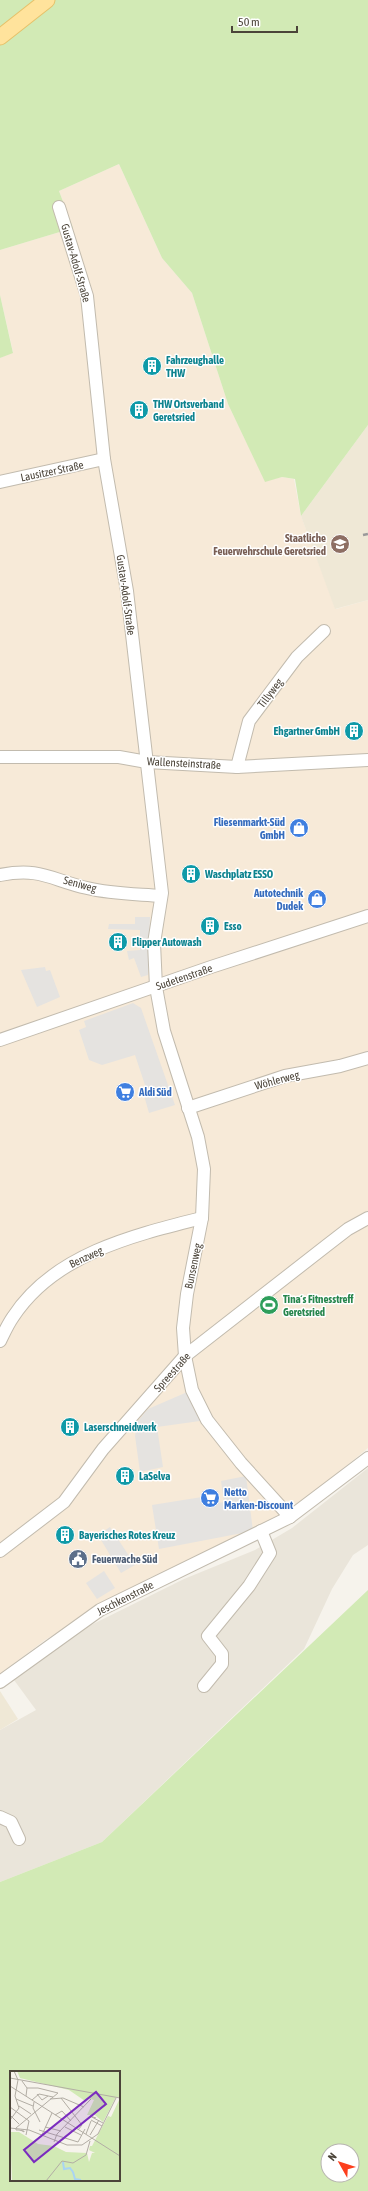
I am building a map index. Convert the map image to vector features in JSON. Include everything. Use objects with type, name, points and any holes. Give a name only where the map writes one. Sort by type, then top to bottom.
[{"type":"main road","points":[[0,37],[47,0]]},
{"type":"street","name":"Gustav-Adolf-Straße","points":[[60,207],[87,296],[104,459],[127,591],[148,762],[161,896],[154,944],[156,987]]},
{"type":"street","name":"Lausitzer Straße","points":[[0,482],[104,459]]},
{"type":"street","name":"Tillyweg","points":[[237,766],[249,721],[297,657],[324,631]]},
{"type":"street","name":"Wallensteinstraße","points":[[0,758],[119,757],[148,762],[237,766],[368,760]]},
{"type":"street","name":"Seniweg","points":[[0,875],[14,872],[34,872],[87,888],[161,896]]},
{"type":"street","name":"Sudetenstraße","points":[[0,1040],[368,916]]},
{"type":"street","name":"Bunsenweg","points":[[156,987],[164,1031],[202,1154],[204,1193],[202,1218],[186,1301],[183,1328],[185,1356],[192,1390],[207,1420],[241,1463],[290,1517]]},
{"type":"street","name":"Wöhlerweg","points":[[188,1108],[285,1076],[340,1066],[368,1058]]},
{"type":"street","name":"Benzweg","points":[[0,1341],[13,1316],[35,1290],[71,1262],[143,1232],[202,1218]]},
{"type":"street","name":"Spreestraße","points":[[0,1551],[64,1502],[103,1449],[185,1356],[348,1229],[368,1218]]},
{"type":"street","name":"Jeschkenstraße","points":[[0,1682],[100,1610],[290,1517],[368,1458]]},
{"type":"street","points":[[204,1686],[222,1664],[222,1654],[208,1636],[250,1586],[270,1553],[261,1531]]},
{"type":"street","points":[[0,1817],[11,1822],[19,1839]]},
{"type":"shaded area","points":[[119,164],[162,258],[192,293],[228,404],[265,481],[282,477],[294,479],[301,516],[336,609],[368,600],[368,1448],[285,1517],[149,1578],[45,1640],[0,1674],[0,358],[13,352],[0,295],[0,250],[73,228],[59,191]]},
{"type":"shaded area","name":"Staatliche Feuerwehrschule Geretsried","points":[[368,425],[368,600],[335,609],[301,516]]},
{"type":"shaded area","points":[[135,917],[150,917],[148,975],[141,977],[134,958],[129,960],[127,951],[140,950],[140,930],[108,929],[109,924],[135,924]]},
{"type":"shaded area","points":[[45,967],[46,971],[50,970],[60,997],[37,1007],[21,970]]},
{"type":"shaded area","points":[[133,1003],[141,1008],[175,1105],[149,1113],[143,1092],[147,1091],[135,1055],[102,1065],[89,1060],[79,1030],[86,1027],[84,1021]]},
{"type":"shaded area","points":[[192,1390],[207,1420],[157,1427],[163,1467],[140,1472],[135,1436],[137,1422],[148,1409]]},
{"type":"shaded area","points":[[368,1468],[368,1545],[353,1555],[332,1589],[304,1649],[102,1842],[0,1882],[0,1730],[36,1710],[14,1680],[87,1627],[184,1579],[255,1550],[292,1528]]},
{"type":"shaded area","points":[[246,1476],[253,1531],[159,1549],[152,1505],[202,1497],[203,1506],[224,1502],[221,1481]]},
{"type":"shaded area","points":[[110,1527],[135,1565],[121,1573],[98,1535]]},
{"type":"shaded area","points":[[104,1571],[115,1588],[97,1599],[86,1583]]},
{"type":"shaded area","points":[[0,1691],[18,1719],[0,1730]]},
{"type":"green space","points":[[0,0],[368,0],[368,425],[301,516],[295,479],[282,477],[265,482],[228,404],[192,293],[162,258],[119,164],[59,191],[73,228],[0,250]]},
{"type":"green space","points":[[0,295],[13,353],[0,358]]},
{"type":"green space","points":[[368,1590],[368,2191],[0,2191],[0,1882],[102,1842]]},
{"type":"railway","points":[[363,535],[368,534]]},
{"type":"place","name":"Fahrzeughalle THW","points":[[152,366]]},
{"type":"place","name":"THW Ortsverband Geretsried","points":[[139,410]]},
{"type":"place","name":"Staatliche Feuerwehrschule Geretsried","points":[[340,544]]},
{"type":"place","name":"Ehgartner GmbH","points":[[354,731]]},
{"type":"place","name":"Fliesenmarkt-Süd GmbH","points":[[299,828]]},
{"type":"place","name":"Waschplatz ESSO","points":[[191,874]]},
{"type":"place","name":"Autotechnik Dudek","points":[[317,899]]},
{"type":"place","name":"Esso","points":[[210,926]]},
{"type":"place","name":"Flipper Autowash","points":[[118,942]]},
{"type":"place","name":"Aldi Süd","points":[[125,1092]]},
{"type":"place","name":"Tina´s Fitnesstreff Geretsried","points":[[269,1305]]},
{"type":"place","name":"Laserschneidwerk","points":[[70,1427]]},
{"type":"place","name":"LaSelva","points":[[125,1476]]},
{"type":"place","name":"Netto Marken-Discount","points":[[210,1498]]},
{"type":"place","name":"Bayerisches Rotes Kreuz","points":[[65,1535]]},
{"type":"place","name":"Feuerwache Süd","points":[[78,1559]]}]
